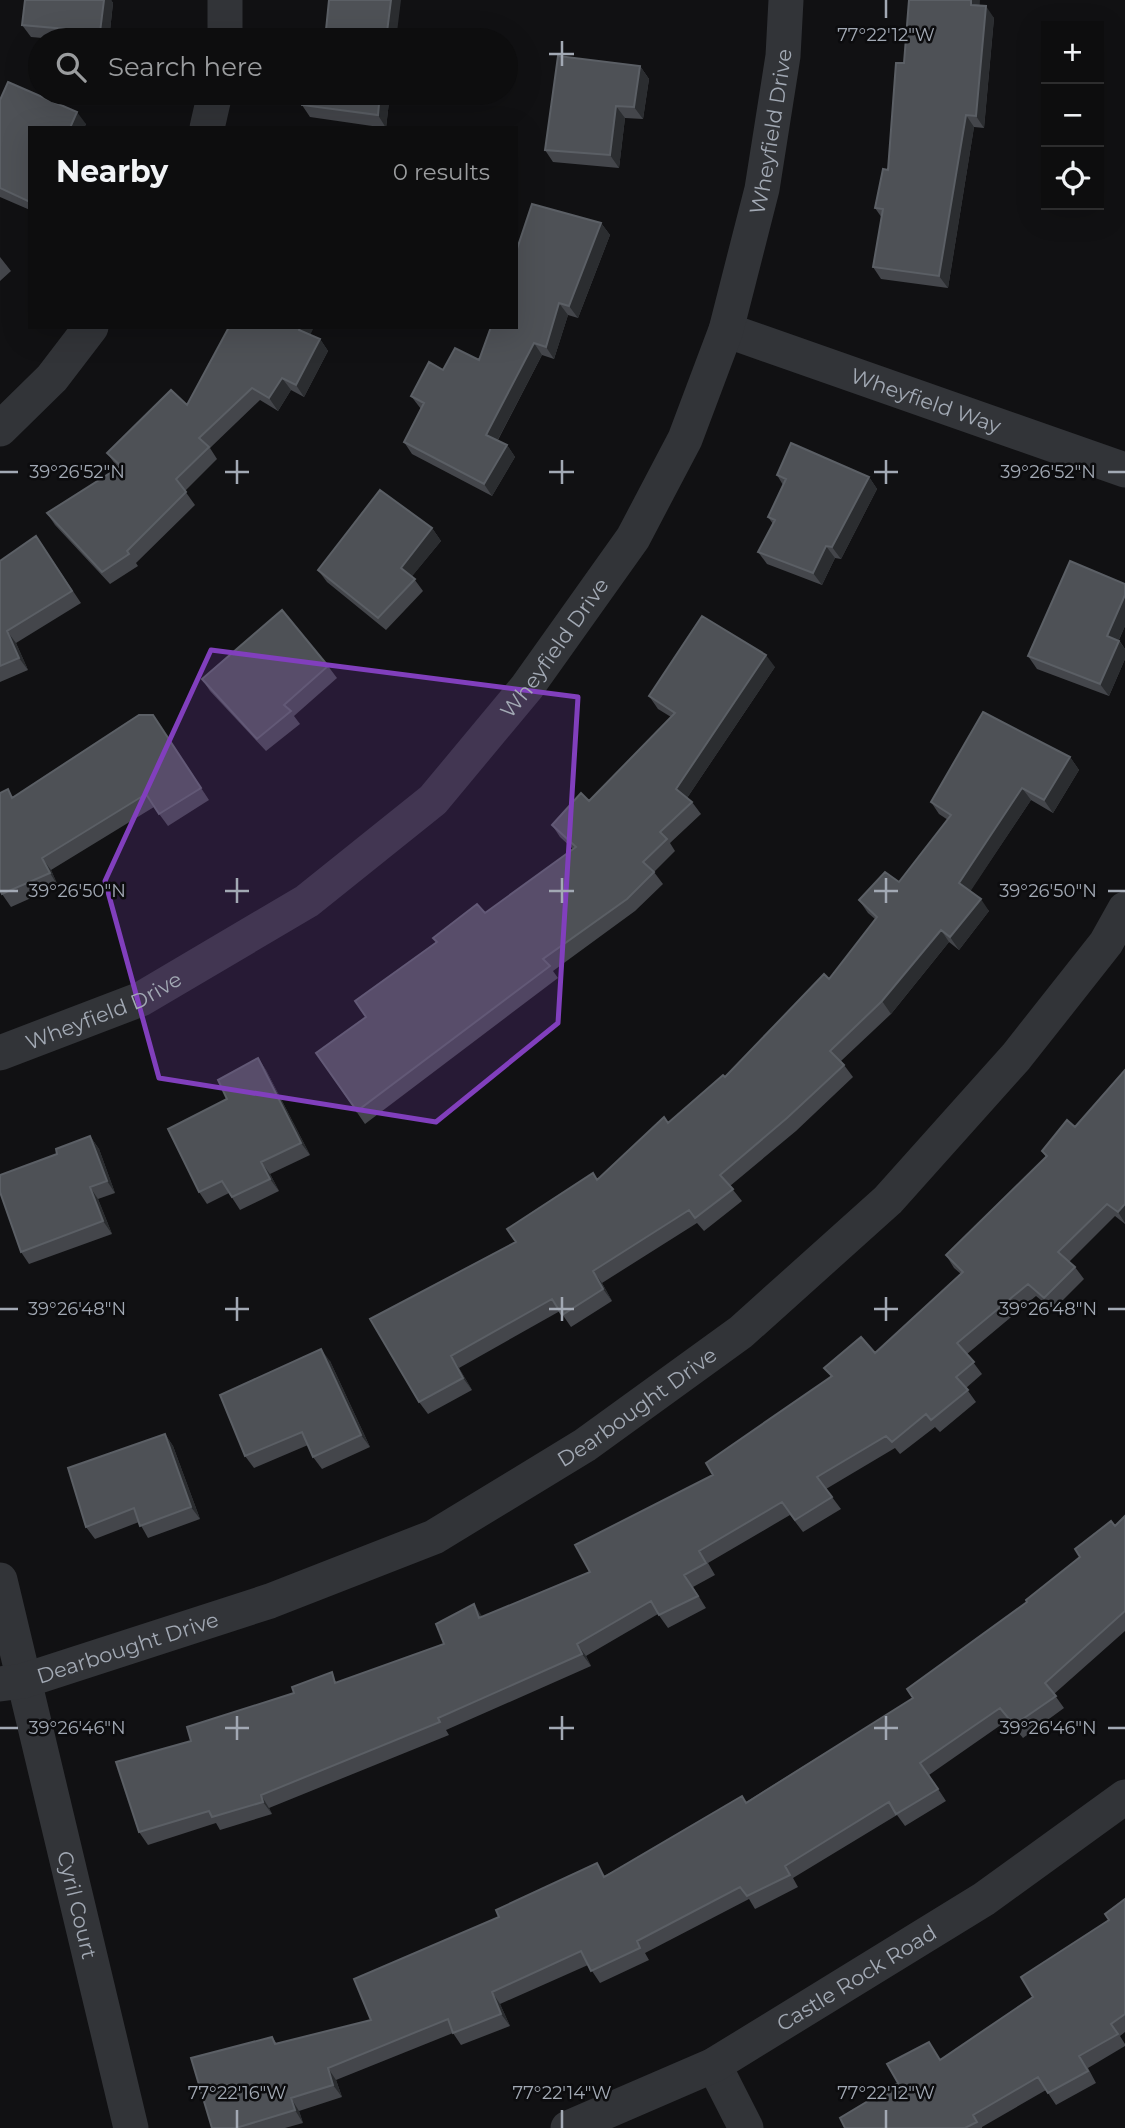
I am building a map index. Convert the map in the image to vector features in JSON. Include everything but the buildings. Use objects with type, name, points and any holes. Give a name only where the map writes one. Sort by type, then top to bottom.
[{"type":"street","points":[[225,0],[225,28]]},
{"type":"street","name":"Wheyfield Drive","points":[[0,1053],[141,999],[307,901],[433,800],[527,687],[633,538],[685,439],[726,330],[762,189],[783,56],[786,0]]},
{"type":"street","points":[[207,126],[212,105]]},
{"type":"street","points":[[0,429],[52,378],[89,329]]},
{"type":"street","name":"Wheyfield Way","points":[[726,330],[1125,470]]},
{"type":"street","name":"Dearbought Drive","points":[[11,1683],[270,1601],[434,1536],[585,1445],[741,1332],[888,1200],[1016,1057],[1106,943],[1125,909]]},
{"type":"street","name":"Cyril Court","points":[[0,1580],[11,1683],[131,2128]]},
{"type":"street","name":"Castle Rock Road","points":[[568,2128],[714,2065],[984,1899],[1125,1797]]},
{"type":"street","points":[[714,2065],[746,2128]]},
{"type":"highlighted area","points":[[211,650],[578,697],[558,1023],[436,1122],[159,1078],[105,881]]}]
